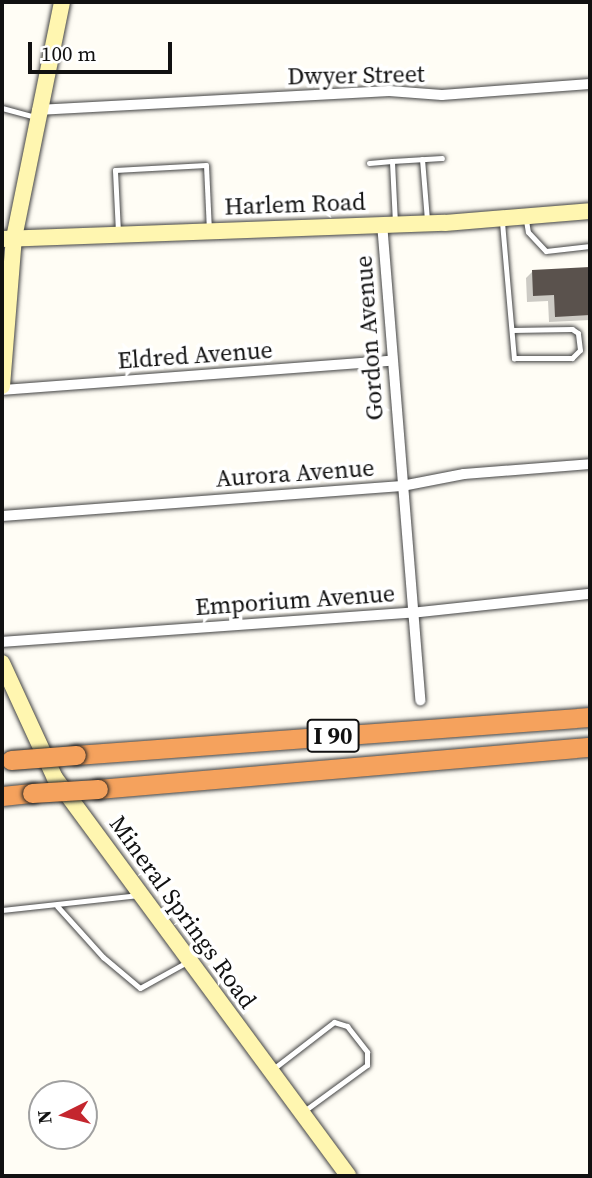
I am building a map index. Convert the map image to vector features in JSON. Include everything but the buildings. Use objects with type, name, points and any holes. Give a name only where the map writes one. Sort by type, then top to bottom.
[{"type":"highway","name":"I 90","points":[[6,760],[590,717]]},
{"type":"highway","name":"I 90","points":[[2,796],[590,747]]},
{"type":"street","points":[[2,388],[8,239],[62,2]]},
{"type":"street","name":"Dwyer Street","points":[[37,114],[389,91],[442,95],[590,84]]},
{"type":"street","name":"Harlem Road","points":[[8,239],[427,223],[590,211]]},
{"type":"street","name":"Gordon Avenue","points":[[389,223],[392,361],[420,700]]},
{"type":"street","name":"Eldred Avenue","points":[[2,388],[392,361]]},
{"type":"street","name":"Aurora Avenue","points":[[2,516],[402,486],[464,474],[590,464]]},
{"type":"street","name":"Emporium Avenue","points":[[2,642],[411,612],[590,594]]},
{"type":"street","name":"Mineral Springs Road","points":[[2,663],[55,778],[348,1176]]},
{"type":"lane","points":[[2,108],[37,114]]},
{"type":"lane","points":[[369,163],[442,158]]},
{"type":"lane","points":[[422,159],[427,223]]},
{"type":"lane","points":[[389,223],[393,161]]},
{"type":"lane","points":[[118,234],[115,170],[206,165],[209,230]]},
{"type":"lane","points":[[526,216],[528,232],[546,251],[590,246]]},
{"type":"lane","points":[[501,218],[514,358],[521,361],[572,358],[580,350],[578,333],[572,329],[512,330]]},
{"type":"lane","points":[[2,910],[142,895]]},
{"type":"lane","points":[[57,906],[103,957],[140,988],[190,961]]},
{"type":"lane","points":[[271,1070],[334,1022],[347,1026],[367,1052],[367,1065],[302,1113]]}]
